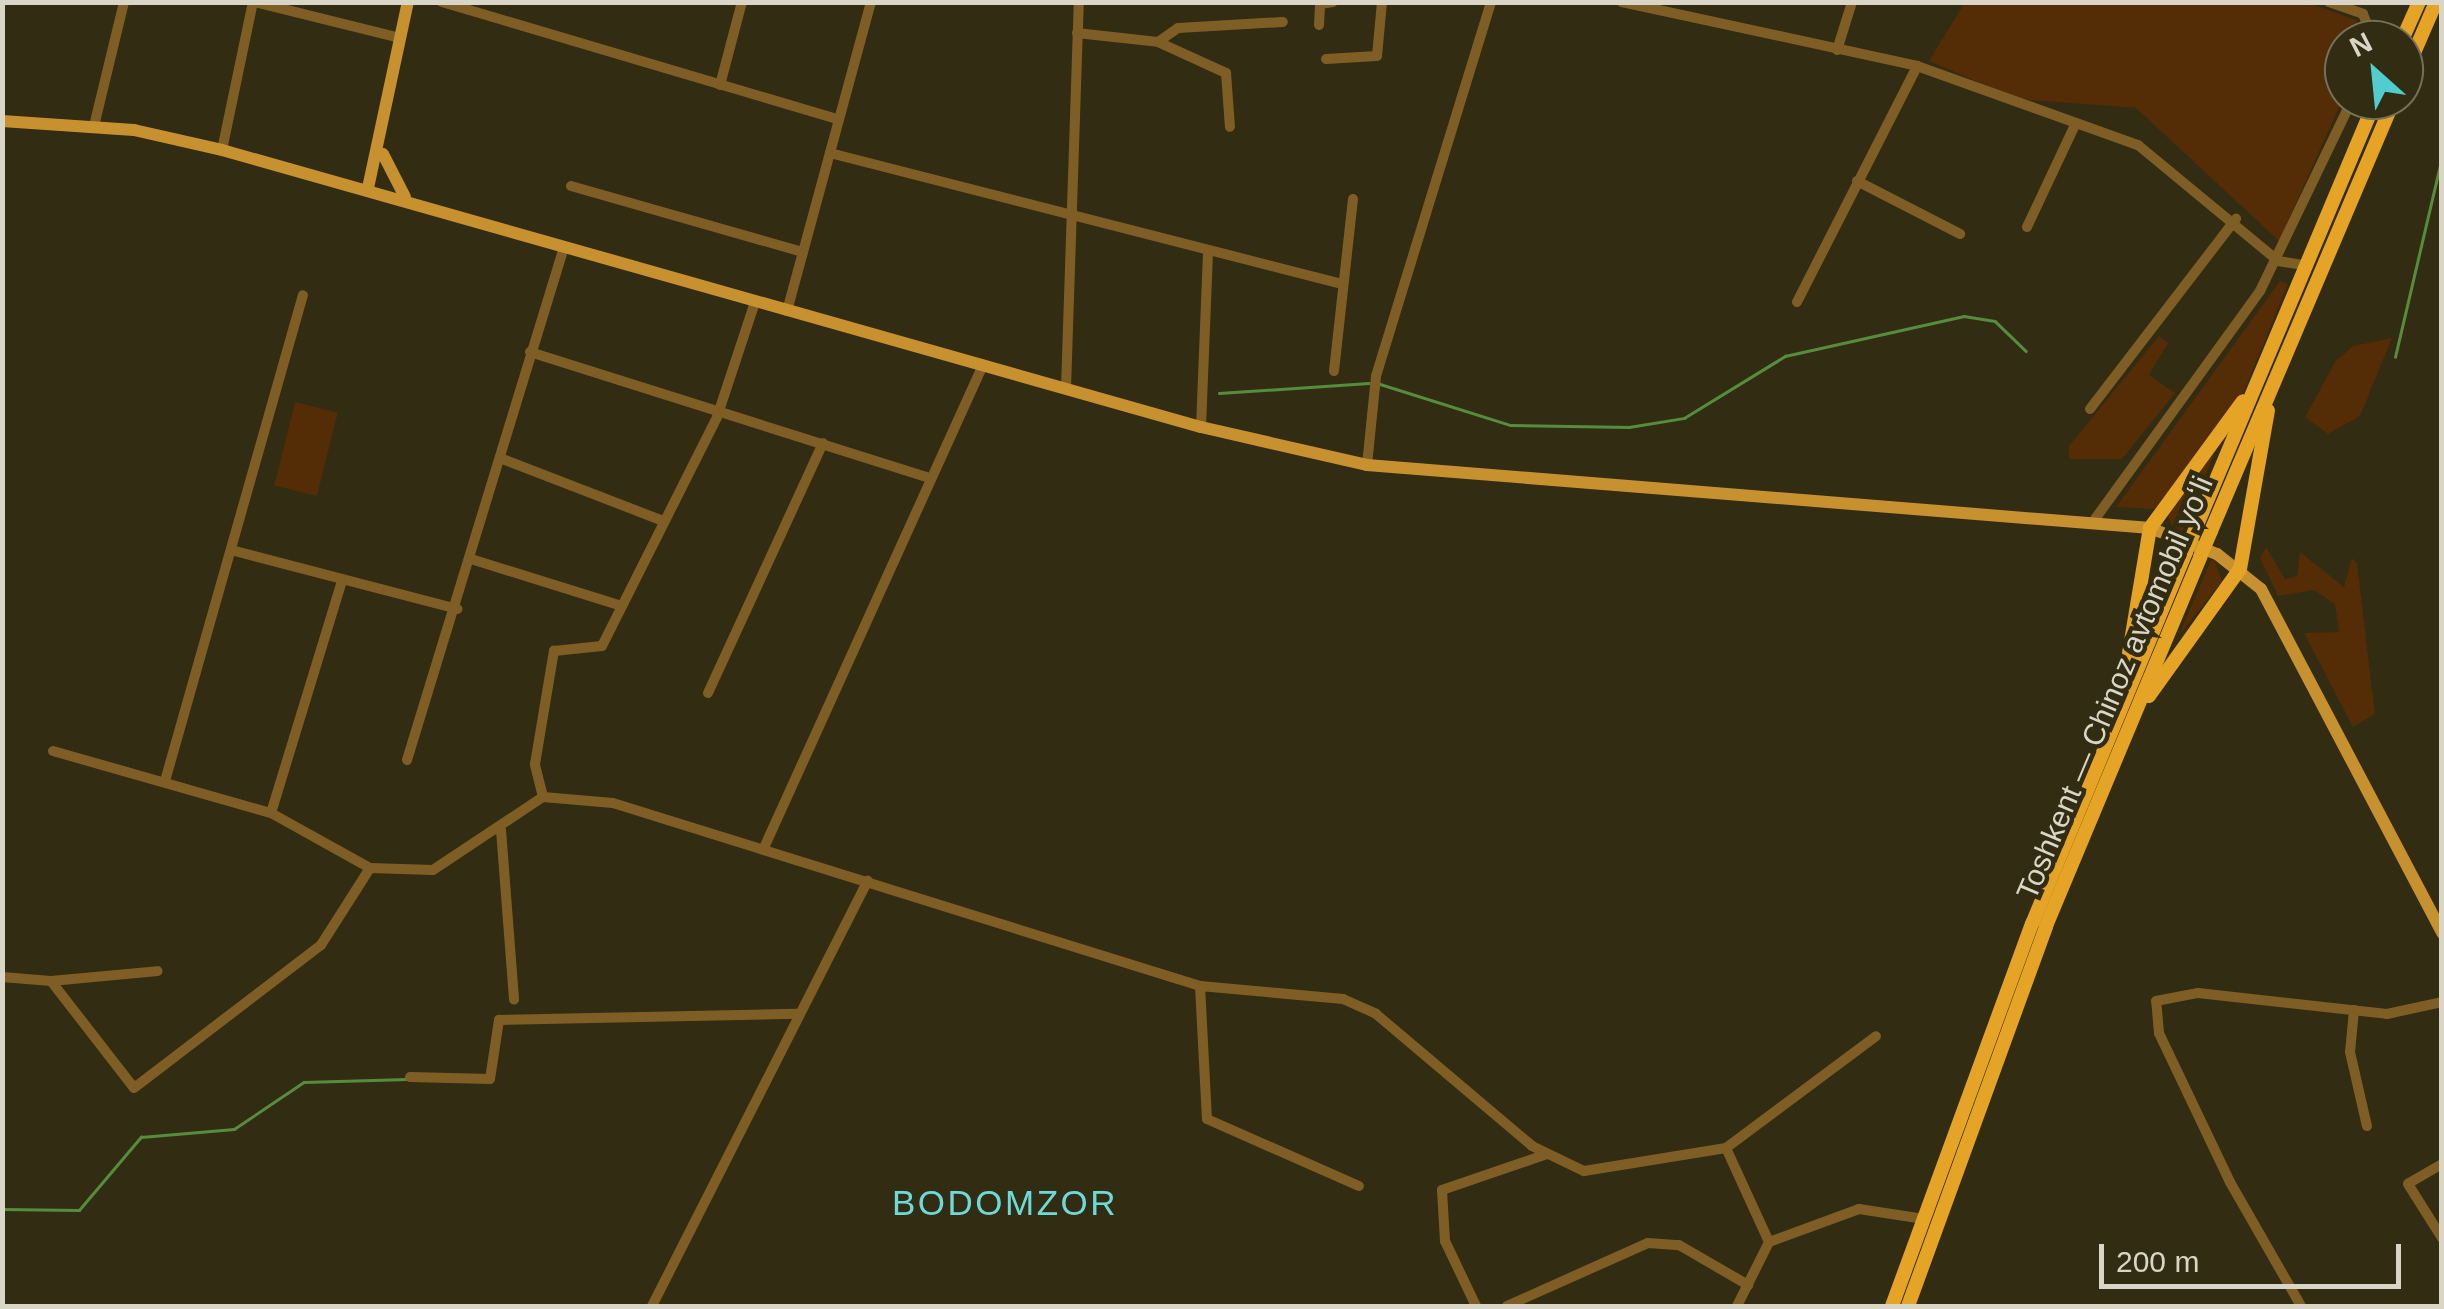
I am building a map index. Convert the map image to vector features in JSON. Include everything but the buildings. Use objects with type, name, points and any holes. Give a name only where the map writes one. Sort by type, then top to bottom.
[{"type":"highway","points":[[2424,30],[2436,2]]},
{"type":"highway","name":"Toshkent — Chinoz avtomobil yoʻli","points":[[2268,376],[2368,120]]},
{"type":"highway","name":"Toshkent — Chinoz avtomobil yoʻli","points":[[1892,1306],[2112,726],[2193,554],[2268,376],[2385,120]]},
{"type":"highway","points":[[2112,726],[2150,528],[2268,376]]},
{"type":"highway","points":[[2127,730],[2242,562],[2268,376]]},
{"type":"highway","name":"Toshkent — Chinoz avtomobil yoʻli","points":[[1908,1306],[2193,554]]},
{"type":"main road","points":[[368,188],[382,147],[408,2]]},
{"type":"main road","points":[[368,188],[401,38]]},
{"type":"main road","points":[[2,122],[94,126],[222,150],[407,199],[564,248],[1201,427],[1367,465],[1520,484],[2095,519],[2150,528],[2242,562],[2260,589],[2442,933]]},
{"type":"main road","points":[[382,147],[407,199]]},
{"type":"street","points":[[94,126],[124,2]]},
{"type":"street","points":[[222,150],[254,2],[401,38]]},
{"type":"street","points":[[442,2],[838,120]]},
{"type":"street","points":[[720,85],[742,2]]},
{"type":"street","points":[[787,311],[871,2]]},
{"type":"street","points":[[1066,388],[1079,2]]},
{"type":"street","points":[[1319,25],[1320,4],[1333,2]]},
{"type":"street","points":[[1326,59],[1377,56],[1382,2]]},
{"type":"street","points":[[1367,465],[1376,376],[1490,2]]},
{"type":"street","points":[[1622,2],[1917,66],[2076,124],[2166,161],[2236,219],[2278,261],[2308,266]]},
{"type":"street","points":[[1836,50],[1852,2]]},
{"type":"street","points":[[2330,2],[2350,6]]},
{"type":"street","points":[[1158,42],[1178,28],[1283,22]]},
{"type":"street","points":[[1078,34],[1158,42],[1226,72],[1230,127]]},
{"type":"street","points":[[1798,302],[1917,66]]},
{"type":"street","points":[[2095,519],[2278,261],[2343,120]]},
{"type":"street","points":[[2027,226],[2076,124]]},
{"type":"street","points":[[830,154],[1342,284]]},
{"type":"street","points":[[1858,181],[1960,234]]},
{"type":"street","points":[[572,186],[803,252]]},
{"type":"street","points":[[1334,371],[1353,199]]},
{"type":"street","points":[[2090,409],[2236,219]]},
{"type":"street","points":[[407,760],[457,609],[530,352],[564,248]]},
{"type":"street","points":[[1201,427],[1208,250]]},
{"type":"street","points":[[165,780],[302,295]]},
{"type":"street","points":[[543,798],[535,764],[554,651],[600,650],[717,417],[755,302]]},
{"type":"street","points":[[530,352],[717,417],[824,444],[930,478]]},
{"type":"street","points":[[764,850],[984,364]]},
{"type":"street","points":[[708,693],[824,444]]},
{"type":"street","points":[[500,458],[663,521]]},
{"type":"street","points":[[232,550],[457,609]]},
{"type":"street","points":[[471,559],[622,606]]},
{"type":"street","points":[[272,813],[342,581]]},
{"type":"street","points":[[53,752],[165,780],[272,813],[370,868],[433,870],[501,830],[543,798],[614,803],[1200,986],[1362,1005],[1547,1154],[1584,1171],[1726,1148],[1876,1036]]},
{"type":"street","points":[[501,830],[514,1000]]},
{"type":"street","points":[[51,980],[134,1088],[321,946],[370,868]]},
{"type":"street","points":[[652,1306],[797,1014],[868,881]]},
{"type":"street","points":[[2,977],[51,980],[158,971]]},
{"type":"street","points":[[1200,986],[1207,1119],[1359,1186]]},
{"type":"street","points":[[2301,1306],[2274,1273],[2206,1132],[2159,1033],[2156,1001],[2198,993],[2387,1014],[2442,1002]]},
{"type":"street","points":[[2354,1010],[2350,1052],[2367,1126]]},
{"type":"street","points":[[410,1077],[490,1079],[499,1020],[797,1014]]},
{"type":"street","points":[[1726,1148],[1769,1242]]},
{"type":"street","points":[[1476,1306],[1444,1242],[1442,1190],[1547,1154]]},
{"type":"street","points":[[2442,1164],[2408,1184],[2442,1238]]},
{"type":"street","points":[[1736,1306],[1769,1242],[1859,1209],[1924,1219]]},
{"type":"street","points":[[1506,1306],[1648,1243],[1679,1245],[1748,1284]]},
{"type":"shaded area","points":[[1965,2],[2308,3],[2356,20],[2324,20],[2324,120],[2333,120],[2279,241],[2136,108],[2018,99],[1929,61]]},
{"type":"shaded area","points":[[2280,281],[2288,284],[2245,389],[2155,509],[2116,507]]},
{"type":"shaded area","points":[[2159,336],[2168,343],[2149,375],[2175,393],[2122,459],[2069,459],[2069,446]]},
{"type":"shaded area","points":[[2392,338],[2360,416],[2328,434],[2305,417],[2335,362],[2353,346]]},
{"type":"shaded area","points":[[295,402],[338,413],[317,496],[274,485]]},
{"type":"shaded area","points":[[2224,430],[2181,535],[2173,532],[2168,514]]},
{"type":"shaded area","points":[[2266,547],[2285,579],[2297,576],[2300,552],[2344,587],[2352,558],[2357,564],[2375,714],[2353,727],[2304,633],[2339,632],[2335,604],[2314,590],[2278,596],[2260,558]]},
{"type":"shaded area","points":[[2214,559],[2222,581],[2178,637],[2210,562]]},
{"type":"waterway","points":[[2395,357],[2442,156]]},
{"type":"waterway","points":[[1377,383],[1510,425],[1629,427],[1684,418],[1785,356],[1964,316],[1995,321],[2026,351]]},
{"type":"waterway","points":[[1219,393],[1369,383]]},
{"type":"waterway","points":[[2,1209],[79,1210],[141,1137],[234,1129],[304,1082],[407,1079]]},
{"type":"district","name":"BODOMZOR","points":[[1005,1203]]}]
